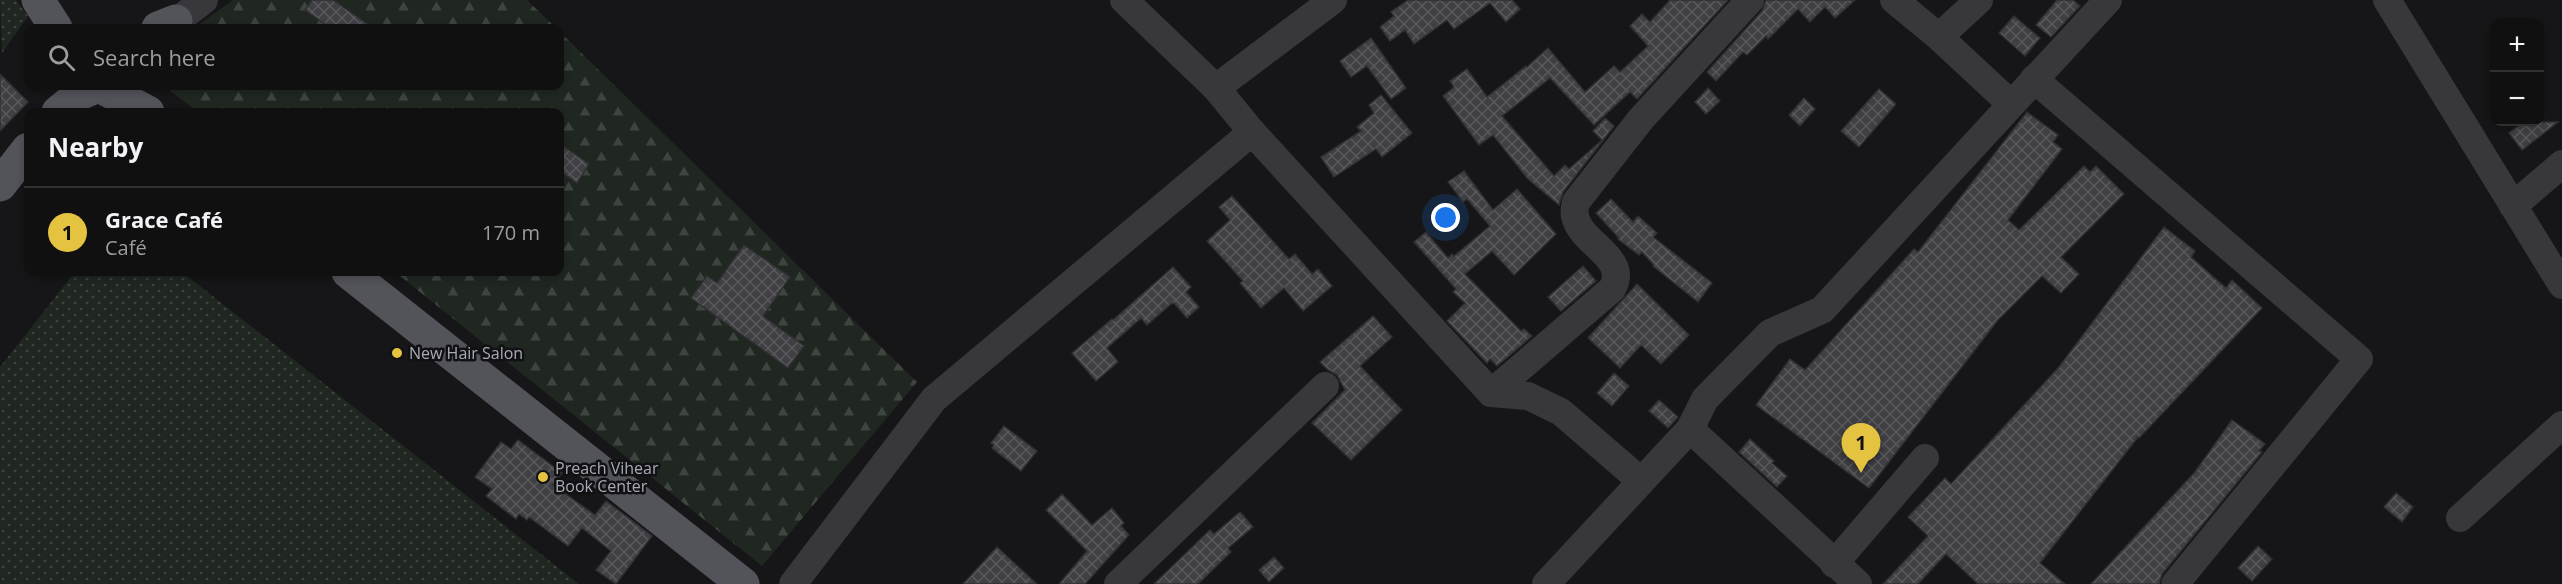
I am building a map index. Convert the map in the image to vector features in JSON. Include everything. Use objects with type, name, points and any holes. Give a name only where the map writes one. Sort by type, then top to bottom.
[{"type":"main road","points":[[63,108],[80,94],[90,90]]},
{"type":"main road","points":[[107,90],[140,108]]},
{"type":"main road","points":[[0,185],[24,154]]},
{"type":"main road","points":[[353,276],[742,584]]},
{"type":"street","points":[[170,24],[204,0]]},
{"type":"street","points":[[1124,0],[1216,88],[1252,132],[1491,393],[1528,396],[1561,412],[1641,481]]},
{"type":"street","points":[[1216,88],[1333,0]]},
{"type":"street","points":[[1491,393],[1612,289],[1617,279],[1616,267],[1580,227],[1574,216],[1576,202],[1641,119],[1750,0]]},
{"type":"street","points":[[1894,0],[1939,37],[2011,104]]},
{"type":"street","points":[[1939,37],[1979,0]]},
{"type":"street","points":[[1546,584],[1690,429],[1705,399],[1770,333],[1822,310],[2108,0]]},
{"type":"street","points":[[2387,0],[2562,285]]},
{"type":"street","points":[[2034,79],[2359,359],[2175,584]]},
{"type":"street","points":[[793,584],[934,399],[1252,132]]},
{"type":"street","points":[[2514,206],[2562,164]]},
{"type":"street","points":[[1118,584],[1325,386]]},
{"type":"street","points":[[2460,518],[2562,425]]},
{"type":"street","points":[[1690,429],[1858,584]]},
{"type":"street","points":[[1834,564],[1925,458]]},
{"type":"green space","points":[[0,0],[16,0],[28,16],[2,53]]},
{"type":"green space","points":[[233,0],[527,0],[552,24],[200,24]]},
{"type":"green space","points":[[564,36],[917,382],[762,566],[400,276],[564,276],[564,108],[193,108],[169,90],[564,90]]},
{"type":"green space","points":[[72,276],[187,276],[579,584],[0,584],[0,367]]},
{"type":"building","points":[[312,0],[333,0],[367,24],[325,24],[305,10]]},
{"type":"building","points":[[1408,0],[1512,0],[1520,9],[1506,22],[1490,3],[1454,29],[1447,20],[1414,44],[1405,30],[1390,41],[1380,27],[1394,16],[1391,12]]},
{"type":"building","points":[[1670,0],[1728,0],[1637,99],[1630,92],[1594,125],[1550,78],[1502,116],[1554,176],[1565,165],[1569,169],[1602,140],[1593,131],[1605,118],[1614,126],[1563,192],[1559,205],[1528,179],[1493,135],[1479,145],[1443,96],[1454,87],[1450,81],[1467,69],[1487,97],[1548,48],[1585,92],[1614,66],[1620,72],[1648,46],[1630,26],[1642,14],[1650,22]]},
{"type":"building","points":[[1766,0],[1855,0],[1835,18],[1825,7],[1810,22],[1798,9],[1768,39],[1766,36],[1747,55],[1743,52],[1716,81],[1707,72],[1762,11]]},
{"type":"building","points":[[2057,0],[2073,0],[2080,6],[2051,37],[2036,25]]},
{"type":"building","points":[[2014,16],[2040,38],[2025,56],[1999,33]]},
{"type":"building","points":[[1371,38],[1406,88],[1391,99],[1367,66],[1351,77],[1340,61]]},
{"type":"building","points":[[0,74],[28,102],[0,131]]},
{"type":"building","points":[[1708,88],[1720,101],[1706,114],[1695,102]]},
{"type":"building","points":[[1879,89],[1896,104],[1859,147],[1841,131]]},
{"type":"building","points":[[1381,95],[1412,133],[1382,157],[1376,149],[1334,177],[1321,157],[1361,131],[1357,127],[1374,113],[1369,105]]},
{"type":"building","points":[[1804,98],[1815,109],[1800,126],[1789,115]]},
{"type":"building","points":[[2027,112],[2058,135],[2053,142],[2062,149],[2008,220],[2019,230],[2084,166],[2090,172],[2096,166],[2124,194],[2061,257],[2079,274],[2061,293],[2042,276],[1997,321],[1869,488],[1756,405],[1790,359],[1805,370],[1914,249],[1918,252]]},
{"type":"building","points":[[2544,122],[2558,122],[2522,150],[2509,133],[2519,126],[2544,126]]},
{"type":"building","points":[[564,147],[589,164],[577,183],[564,174]]},
{"type":"building","points":[[1464,171],[1493,210],[1517,189],[1556,234],[1514,275],[1492,251],[1465,274],[1521,331],[1524,329],[1532,336],[1497,366],[1490,359],[1487,363],[1447,321],[1465,303],[1453,292],[1456,289],[1414,242],[1426,232],[1448,258],[1452,254],[1454,256],[1490,226],[1467,199],[1463,202],[1448,182]]},
{"type":"building","points":[[1232,196],[1289,259],[1295,254],[1312,274],[1318,269],[1332,286],[1303,311],[1284,288],[1261,308],[1240,283],[1243,281],[1207,241],[1230,220],[1219,207]]},
{"type":"building","points":[[1611,199],[1633,222],[1638,216],[1657,233],[1653,237],[1712,283],[1698,302],[1653,266],[1642,252],[1639,255],[1618,239],[1596,213]]},
{"type":"building","points":[[2164,227],[2195,251],[2191,257],[2226,288],[2232,280],[2262,308],[2138,437],[2040,563],[2065,584],[1978,584],[1946,554],[1918,584],[1883,584],[1928,536],[1908,517],[1945,478],[1951,484],[2059,367]]},
{"type":"building","points":[[744,245],[790,277],[763,316],[804,346],[788,368],[691,298],[707,276],[717,283]]},
{"type":"building","points":[[1583,266],[1596,281],[1561,311],[1548,297]]},
{"type":"building","points":[[1173,267],[1191,287],[1186,292],[1199,307],[1187,318],[1174,303],[1147,325],[1141,318],[1107,348],[1118,362],[1096,381],[1072,353]]},
{"type":"building","points":[[1637,284],[1689,335],[1661,364],[1641,345],[1620,368],[1588,338]]},
{"type":"building","points":[[1373,316],[1392,337],[1360,366],[1402,410],[1351,460],[1312,423],[1345,390],[1337,375],[1320,362]]},
{"type":"building","points":[[1614,373],[1629,386],[1612,406],[1597,393]]},
{"type":"building","points":[[1659,400],[1678,417],[1668,428],[1649,411]]},
{"type":"building","points":[[2232,420],[2265,444],[2259,451],[2262,452],[2162,574],[2159,584],[2091,584],[2195,472]]},
{"type":"building","points":[[1004,426],[1037,451],[1021,471],[992,448],[994,445],[991,443]]},
{"type":"building","points":[[1750,439],[1787,476],[1777,487],[1739,452]]},
{"type":"building","points":[[518,440],[562,473],[553,485],[595,515],[606,501],[652,536],[616,584],[596,570],[611,551],[582,528],[568,546],[529,517],[527,520],[519,514],[516,519],[486,496],[492,489],[475,477],[501,442],[511,449]]},
{"type":"building","points":[[2396,493],[2413,507],[2402,522],[2384,507]]},
{"type":"building","points":[[1062,494],[1092,525],[1112,508],[1124,523],[1121,526],[1129,535],[1085,584],[1059,584],[1087,551],[1046,510]]},
{"type":"building","points":[[1240,512],[1253,527],[1228,548],[1231,552],[1198,584],[1154,584],[1210,530],[1214,534]]},
{"type":"building","points":[[2258,546],[2272,559],[2252,581],[2238,568]]},
{"type":"building","points":[[997,547],[1037,584],[963,584]]},
{"type":"building","points":[[1274,557],[1284,568],[1269,582],[1259,570]]},
{"type":"place","name":"New Hair Salon","points":[[397,353]]},
{"type":"place","name":"Grace Café","points":[[1861,473]]},
{"type":"place","name":"Preach Vihear Book Center","points":[[543,477]]}]
